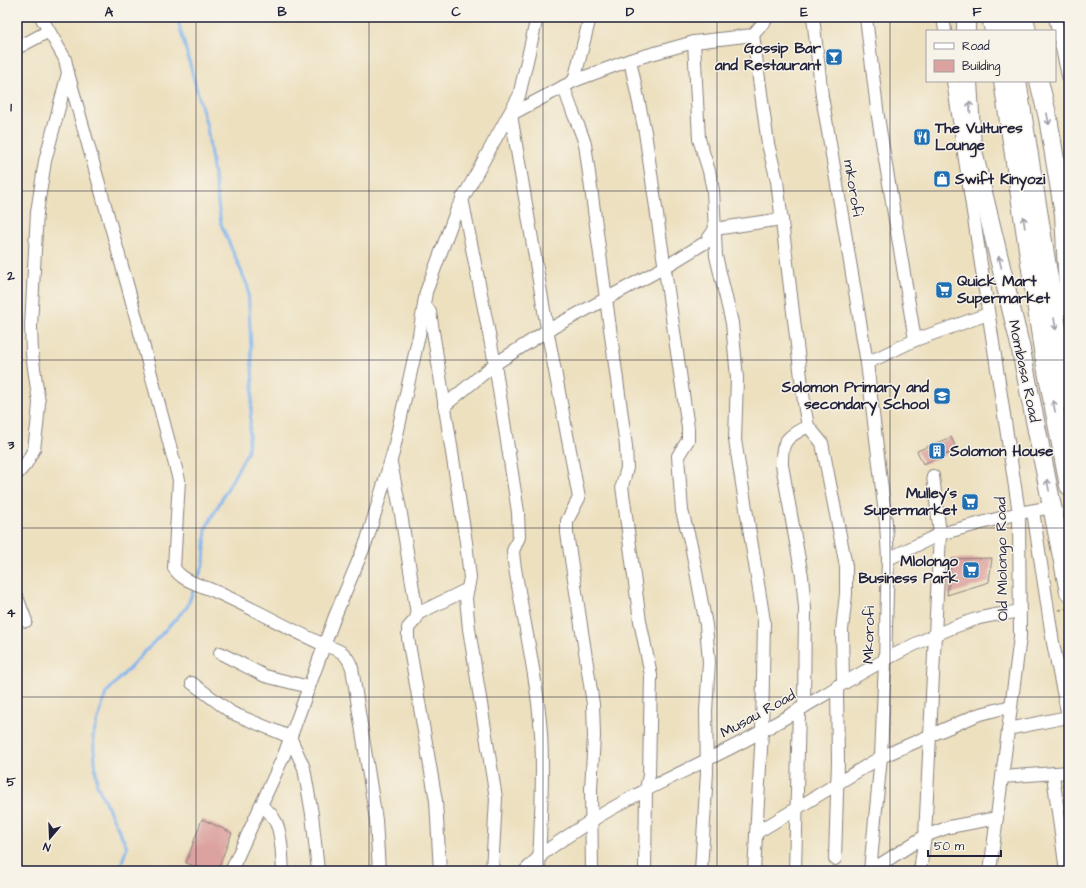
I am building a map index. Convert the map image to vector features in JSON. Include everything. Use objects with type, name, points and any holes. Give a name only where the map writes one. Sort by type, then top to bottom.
[{"type":"highway","points":[[966,17],[966,30]]},
{"type":"highway","points":[[991,17],[994,30]]},
{"type":"highway","points":[[1008,17],[1010,30]]},
{"type":"highway","points":[[1024,17],[1027,30]]},
{"type":"highway","name":"Mombasa Road","points":[[968,82],[972,147],[1020,345],[1069,592]]},
{"type":"highway","points":[[1003,82],[1043,350],[1069,486]]},
{"type":"highway","points":[[1017,82],[1069,402]]},
{"type":"highway","points":[[1039,82],[1048,118],[1064,214],[1069,307]]},
{"type":"street","points":[[41,17],[65,59],[179,480],[174,568],[178,574],[188,580],[214,591],[324,645],[341,651],[348,658],[352,668],[376,820],[379,871]]},
{"type":"street","points":[[231,871],[290,737],[324,645],[367,540],[390,461],[410,377],[426,292],[462,198],[519,96],[538,17]]},
{"type":"street","points":[[590,17],[569,84],[571,111],[580,129],[585,144],[607,298],[626,446],[627,468],[622,486],[640,622],[652,675],[649,775],[646,789],[645,871]]},
{"type":"street","points":[[509,115],[569,84],[630,60],[694,42],[753,35],[768,17]]},
{"type":"street","name":"mkorofi","points":[[813,17],[822,96],[867,363]]},
{"type":"street","points":[[866,17],[878,118],[915,340]]},
{"type":"street","points":[[942,17],[945,30]]},
{"type":"street","points":[[1055,17],[1069,80]]},
{"type":"street","points":[[17,48],[49,32]]},
{"type":"street","points":[[753,35],[768,144],[777,181],[805,410],[808,426],[822,443],[846,566],[846,594],[842,630],[835,859]]},
{"type":"street","points":[[694,42],[699,139],[713,190],[716,256],[732,323],[737,378],[735,440],[764,621],[762,732],[754,871]]},
{"type":"street","points":[[630,60],[644,132],[688,428],[688,440],[678,456],[682,511],[691,545],[706,625],[709,662],[706,711],[707,760],[701,871]]},
{"type":"street","points":[[17,474],[26,464],[34,449],[40,403],[32,354],[31,326],[37,212],[45,161],[68,73]]},
{"type":"street","name":"Old Mlolongo Road","points":[[953,82],[1019,513],[1020,637],[990,871]]},
{"type":"street","points":[[509,115],[579,498],[567,521],[567,533],[593,704],[594,736],[591,790],[592,871]]},
{"type":"street","points":[[462,198],[495,364],[518,512],[519,537],[513,551],[514,562],[541,733],[543,784],[539,871]]},
{"type":"street","points":[[444,406],[495,364],[548,330],[665,267],[706,242],[715,229],[782,219]]},
{"type":"street","points":[[424,304],[430,312],[466,542],[470,578],[466,598],[469,629],[496,798],[492,871]]},
{"type":"street","points":[[867,363],[915,340],[988,314]]},
{"type":"street","name":"Mkorofi","points":[[867,363],[885,515],[888,559],[881,757],[870,871]]},
{"type":"street","points":[[795,871],[796,810],[805,608],[802,576],[782,465],[782,453],[784,442],[791,435],[808,426]]},
{"type":"street","points":[[390,461],[401,514],[417,614],[416,619],[408,628],[408,638],[436,801],[440,871]]},
{"type":"street","points":[[920,871],[925,836],[940,534],[933,476]]},
{"type":"street","points":[[888,559],[940,534],[1019,513],[1052,507]]},
{"type":"street","points":[[1008,729],[1069,719],[1053,643],[1033,510]]},
{"type":"street","points":[[417,614],[468,589]]},
{"type":"street","points":[[17,597],[26,621]]},
{"type":"street","name":"Musau Road","points":[[525,871],[539,855],[592,820],[646,789],[762,732],[840,685],[885,661],[935,635],[974,620],[1020,610]]},
{"type":"street","points":[[220,653],[265,676],[309,687]]},
{"type":"street","points":[[192,683],[232,713],[290,737],[304,768],[312,814],[318,871]]},
{"type":"street","points":[[756,833],[881,757],[976,715],[1011,706]]},
{"type":"street","points":[[1002,777],[1053,775],[1069,772]]},
{"type":"street","points":[[1053,775],[1066,871]]},
{"type":"street","points":[[260,806],[268,810],[275,817],[280,836],[283,871]]},
{"type":"street","points":[[870,871],[925,836],[949,827],[997,818]]},
{"type":"path","points":[[1057,610],[1069,608]]},
{"type":"building","name":"Solomon House","points":[[951,437],[957,450],[923,464],[917,451]]},
{"type":"building","name":"Mlolongo Business Park","points":[[992,558],[989,582],[947,595],[952,559]]},
{"type":"building","points":[[202,819],[232,833],[217,871],[207,871],[186,863]]},
{"type":"waterway","points":[[177,17],[207,127],[221,224],[248,287],[253,387],[248,451],[206,528],[204,563],[197,581]]},
{"type":"waterway","points":[[119,871],[127,847],[97,785],[93,736],[106,693],[187,607],[195,586]]},
{"type":"place","name":"Gossip Bar and Restaurant","points":[[834,57]]},
{"type":"place","name":"The Vultures Lounge","points":[[922,137]]},
{"type":"place","name":"Swift Kinyozi","points":[[942,179]]},
{"type":"place","name":"Quick Mart Supermarket","points":[[944,290]]},
{"type":"place","name":"Solomon Primary and secondary School","points":[[942,396]]},
{"type":"place","name":"Solomon House","points":[[937,451]]},
{"type":"place","name":"Mulley's Supermarket","points":[[970,502]]},
{"type":"place","name":"Mlolongo Business Park","points":[[971,570]]}]
